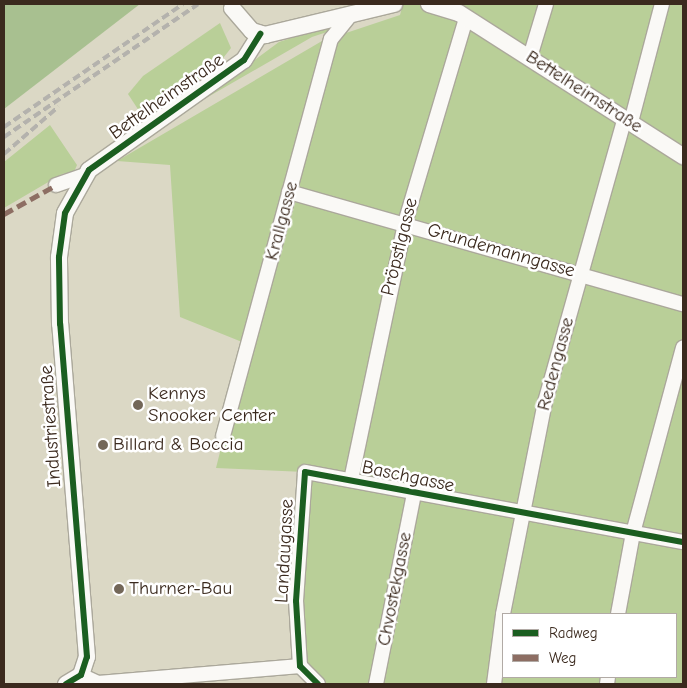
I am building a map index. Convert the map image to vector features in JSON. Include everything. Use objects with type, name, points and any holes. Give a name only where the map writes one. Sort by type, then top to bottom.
[{"type":"street","points":[[232,8],[260,34],[394,4]]},
{"type":"street","name":"Bettelheimstraße","points":[[429,4],[466,18],[683,156]]},
{"type":"street","points":[[530,57],[546,4]]},
{"type":"street","name":"Redengasse","points":[[503,613],[521,515],[579,274],[628,120],[662,4]]},
{"type":"street","name":"Krallgasse","points":[[223,436],[331,39],[352,13]]},
{"type":"street","name":"Pröpstlgasse","points":[[351,480],[405,223],[466,18]]},
{"type":"street","name":"Bettelheimstraße","points":[[82,176],[244,60],[260,34]]},
{"type":"street","points":[[56,185],[82,176]]},
{"type":"street","name":"Industriestraße","points":[[81,675],[87,657],[69,470],[59,272],[65,213],[82,176]]},
{"type":"street","name":"Grundemanngasse","points":[[290,192],[405,223],[683,304]]},
{"type":"street","points":[[618,613],[633,533],[683,348]]},
{"type":"street","name":"Baschgasse","points":[[305,472],[521,515],[683,542]]},
{"type":"street","name":"Landaugasse","points":[[300,666],[296,584],[305,472]]},
{"type":"street","name":"Chvostekgasse","points":[[376,684],[414,493]]},
{"type":"street","name":"Redengasse","points":[[494,684],[502,623]]},
{"type":"street","points":[[66,684],[81,675],[98,683],[300,666],[318,684]]},
{"type":"green space","points":[[4,4],[140,4],[4,109]]},
{"type":"green space","points":[[403,4],[683,4],[683,684],[318,684],[300,666],[305,472],[216,468],[247,344],[180,317],[170,165],[117,161],[322,41],[400,15]]},
{"type":"green space","points":[[220,23],[231,48],[220,62],[145,120],[128,94],[143,76]]},
{"type":"green space","points":[[337,23],[336,29],[312,37],[194,105],[279,42]]},
{"type":"green space","points":[[50,125],[77,165],[74,172],[62,174],[4,208],[4,162]]},
{"type":"railway","points":[[4,127],[183,4]]},
{"type":"railway","points":[[4,137],[198,4]]},
{"type":"railway","points":[[4,154],[58,107]]},
{"type":"marked path","points":[[4,214],[56,185]]},
{"type":"cycle path","points":[[66,684],[81,675],[87,657],[60,324],[59,257],[65,213],[89,170],[244,60],[260,34]]},
{"type":"cycle path","points":[[318,684],[300,666],[296,601],[305,472],[683,542]]},
{"type":"place","name":"Kennys Snooker Center","points":[[138,405]]},
{"type":"place","name":"Billard & Boccia","points":[[103,445]]},
{"type":"place","name":"Thurner-Bau","points":[[119,589]]}]
